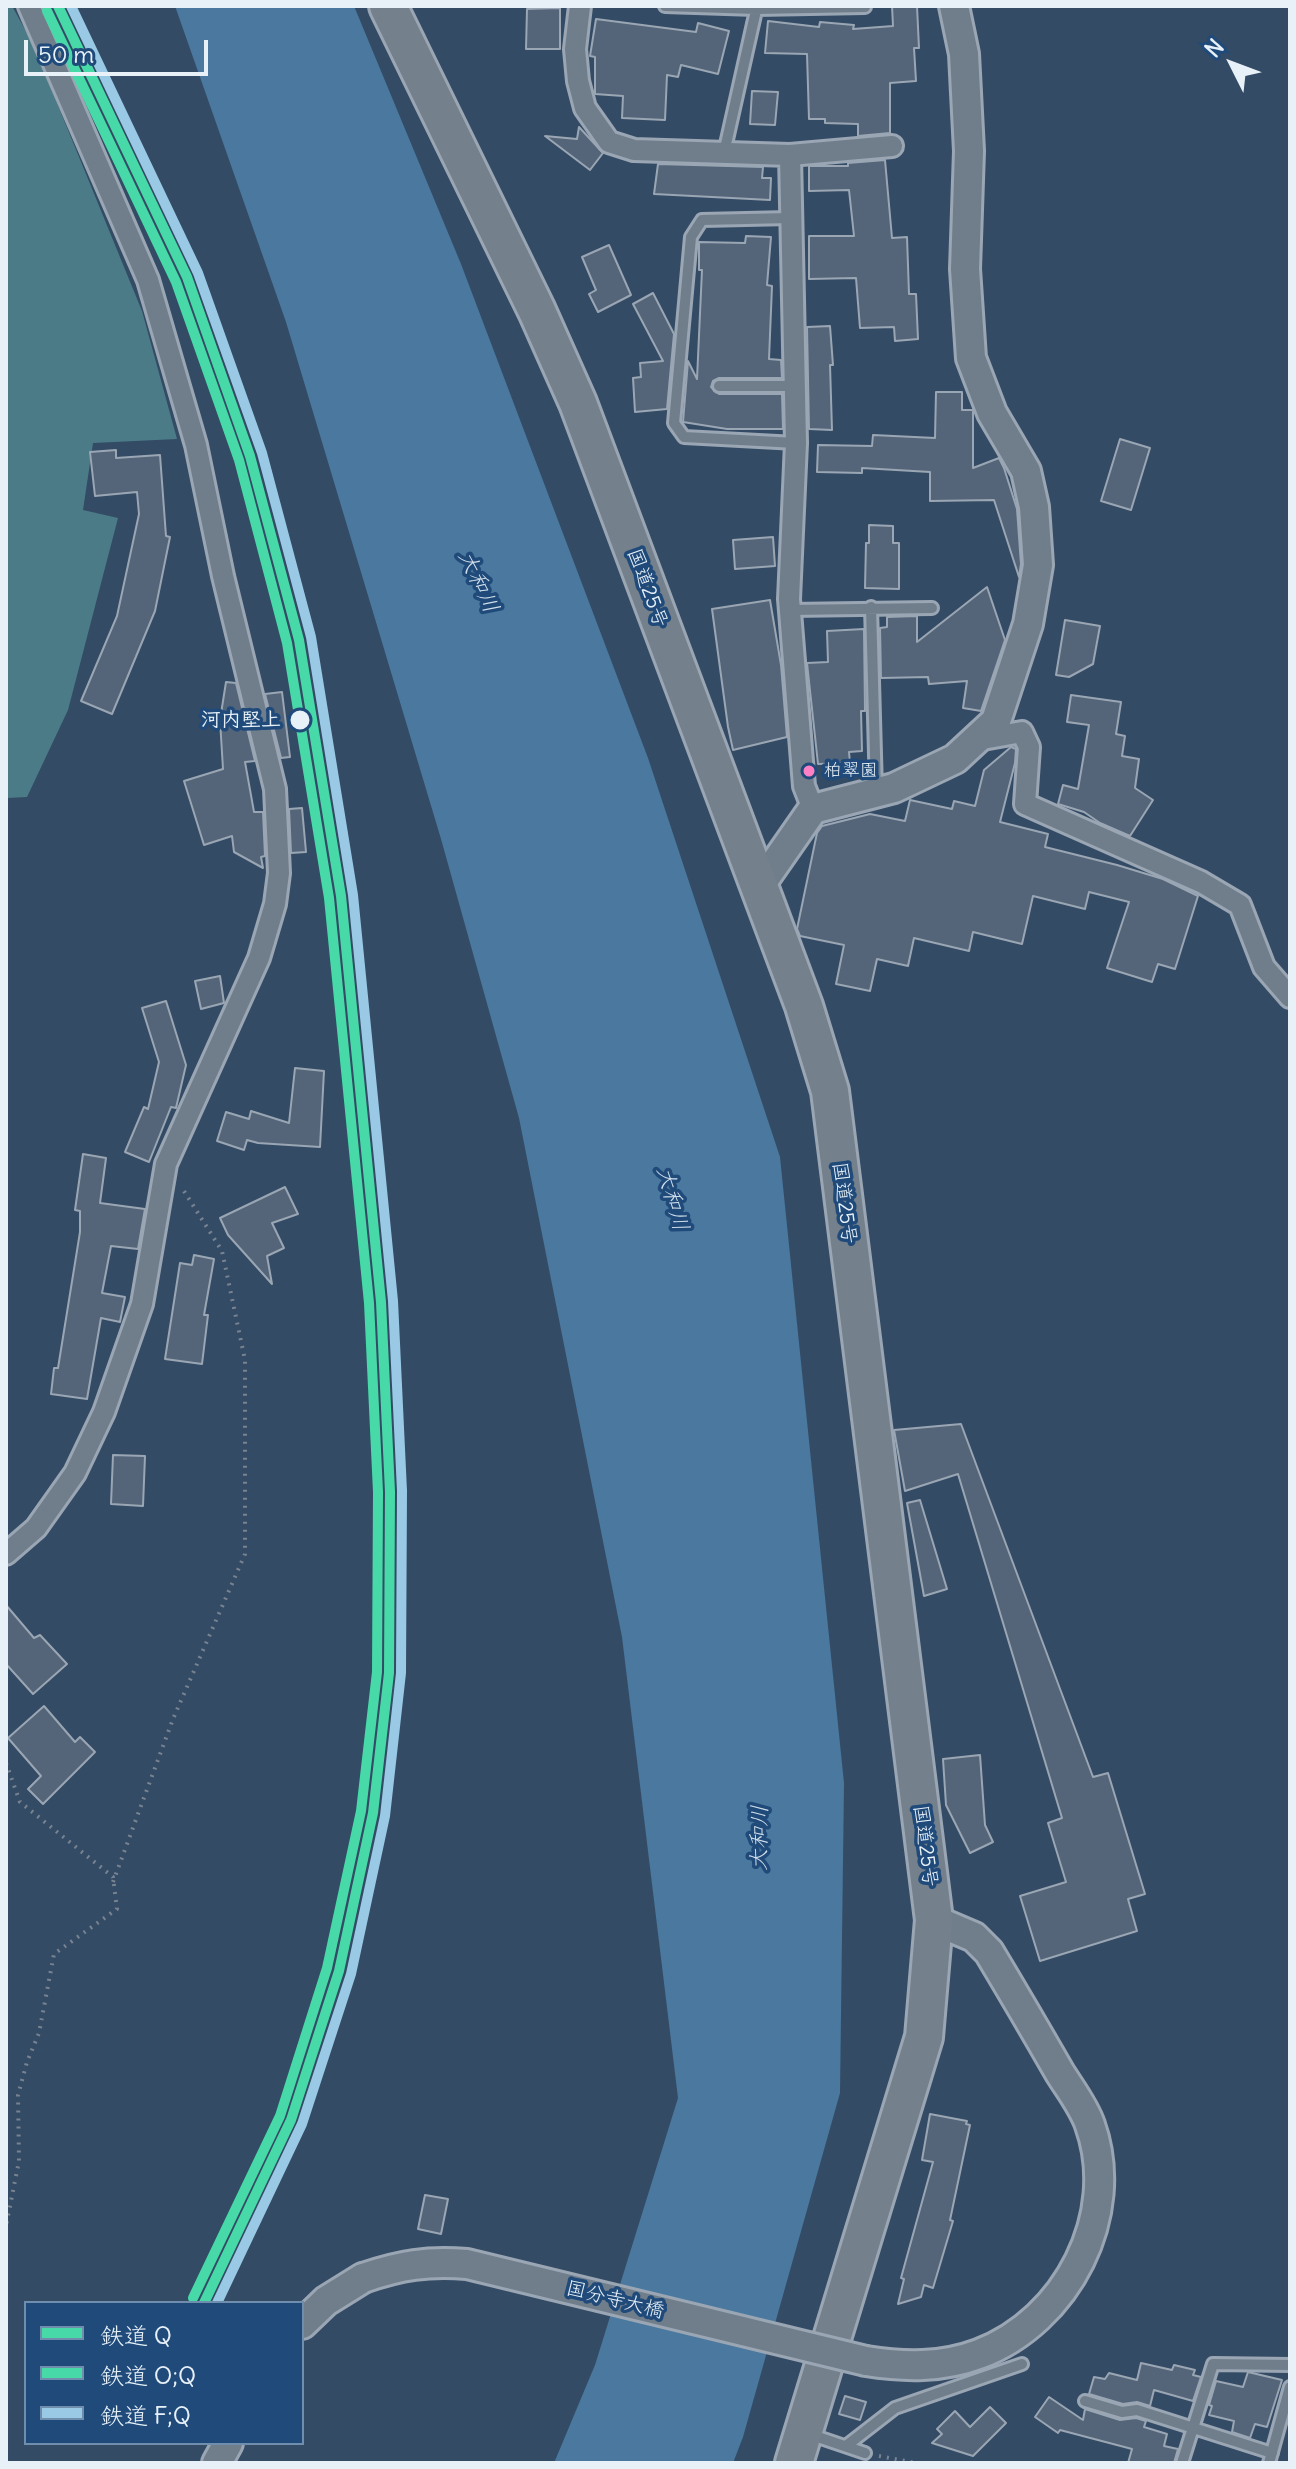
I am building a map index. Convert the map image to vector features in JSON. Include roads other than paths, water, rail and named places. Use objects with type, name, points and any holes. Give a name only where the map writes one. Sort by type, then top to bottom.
[{"type":"highway","name":"国道25号","points":[[388,6],[537,311],[578,403],[804,1006],[830,1091],[934,1920],[924,2037],[798,2447]]},
{"type":"street","points":[[6,1554],[36,1528],[75,1473],[104,1412],[142,1304],[166,1164],[259,958],[275,904],[279,873],[275,789],[223,576],[196,445],[148,280],[29,6]]},
{"type":"street","points":[[580,6],[575,49],[578,81],[585,108],[609,142],[634,150],[790,155],[892,146]]},
{"type":"street","points":[[758,888],[813,809],[894,788],[955,759],[996,721],[1028,624],[1038,565],[1034,507],[1026,471],[992,413],[971,358],[965,269],[969,151],[964,54],[954,6]]},
{"type":"street","points":[[790,155],[796,443],[790,610],[804,786],[813,809]]},
{"type":"street","points":[[975,741],[1022,732],[1029,747],[1025,804],[1201,882],[1240,905],[1264,967],[1290,997]]},
{"type":"street","name":"国分寺大橋","points":[[304,2322],[326,2301],[363,2278],[399,2266],[432,2262],[467,2264],[866,2361],[901,2366],[941,2364],[980,2354],[1012,2337],[1045,2310],[1070,2282],[1088,2243],[1098,2204],[1099,2165],[1090,2124],[989,1952],[974,1937],[934,1920]]},
{"type":"street","points":[[217,2463],[227,2445]]},
{"type":"lane","points":[[665,6],[865,7]]},
{"type":"lane","points":[[724,153],[756,8]]},
{"type":"lane","points":[[790,218],[702,220],[691,237],[674,423],[684,437],[796,443]]},
{"type":"lane","points":[[719,386],[795,386]]},
{"type":"lane","points":[[871,607],[876,793]]},
{"type":"lane","points":[[790,610],[932,608]]},
{"type":"lane","points":[[846,2446],[895,2408],[1022,2364]]},
{"type":"lane","points":[[1182,2463],[1213,2364],[1290,2365]]},
{"type":"lane","points":[[1085,2401],[1122,2412],[1137,2410],[1270,2458],[1290,2387]]},
{"type":"lane","points":[[798,2447],[846,2446],[865,2453]]},
{"type":"water","name":"大和川","points":[[175,6],[354,6],[461,264],[648,758],[780,1157],[844,1783],[840,2093],[733,2463],[554,2463],[595,2365],[678,2098],[622,1637],[519,1118],[441,839],[286,322]]},
{"type":"rail line","name":"Q","points":[[58,6],[187,277],[250,456],[299,640],[341,896],[381,1302],[390,1492],[389,1673],[373,1813],[339,1971],[291,2120],[205,2301]]},
{"type":"rail line","name":"F;Q","points":[[71,6],[198,273],[262,453],[311,637],[353,895],[393,1301],[402,1491],[401,1673],[385,1816],[351,1974],[302,2124],[218,2301]]},
{"type":"rail line","name":"O;Q","points":[[47,11],[176,282],[239,460],[287,643],[329,898],[369,1303],[378,1492],[377,1672],[361,1811],[327,1968],[280,2116],[193,2298]]},
{"type":"place","name":"河内堅上","points":[[300,720]]},
{"type":"place","name":"柏翠園","points":[[809,771]]}]
